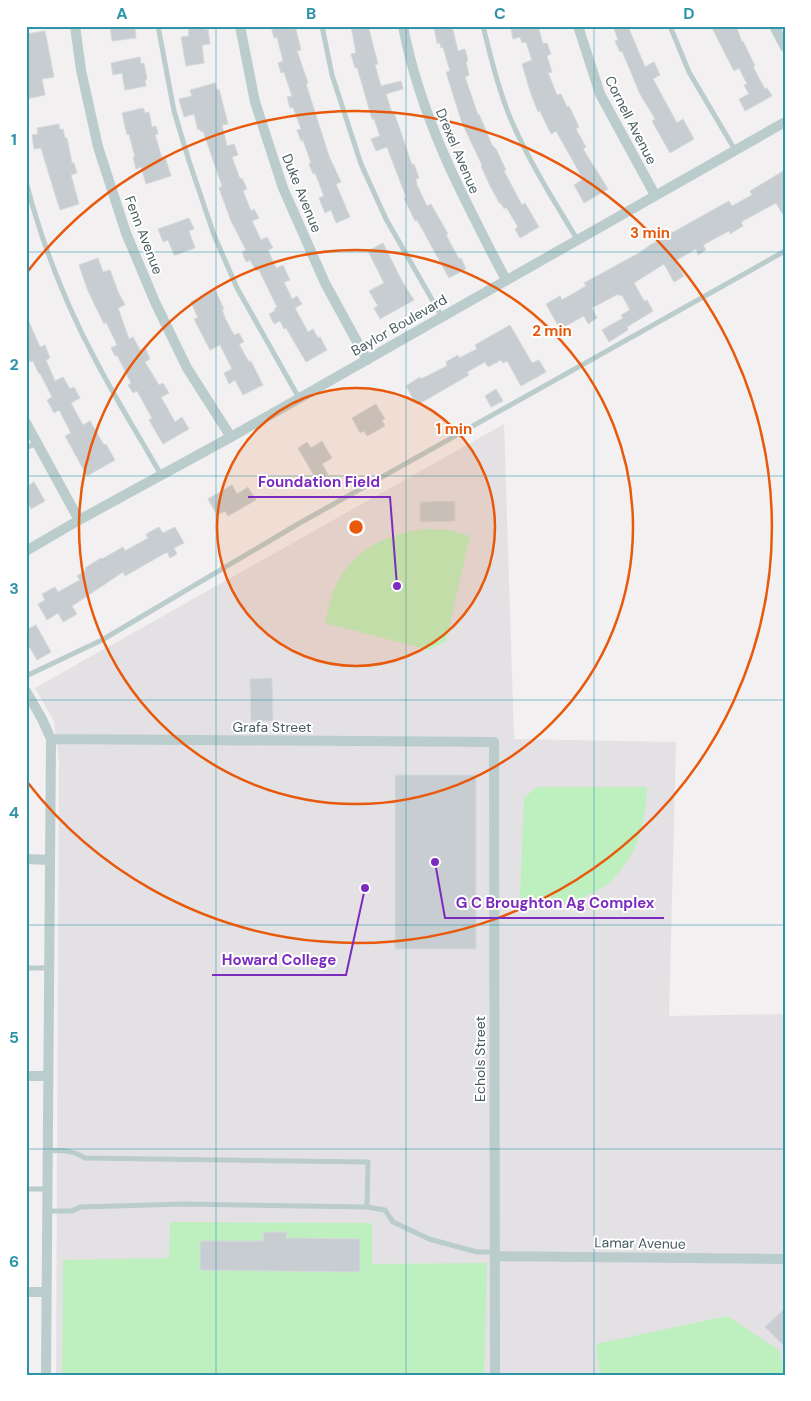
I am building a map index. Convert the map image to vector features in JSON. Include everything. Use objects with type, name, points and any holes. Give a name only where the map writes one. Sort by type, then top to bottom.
[{"type":"street","name":"Fenn Avenue","points":[[75,26],[81,70],[98,147],[126,233],[155,302],[187,368],[231,437]]},
{"type":"street","name":"Duke Avenue","points":[[240,26],[254,102],[283,188],[325,283],[367,360]]},
{"type":"street","name":"Drexel Avenue","points":[[404,26],[409,57],[429,120],[461,195],[506,280]]},
{"type":"street","name":"Cornell Avenue","points":[[578,26],[600,94],[655,195]]},
{"type":"street","points":[[774,26],[785,47]]},
{"type":"street","name":"Baylor Boulevard","points":[[26,551],[231,437],[785,122]]},
{"type":"street","points":[[26,423],[79,520]]},
{"type":"street","points":[[26,691],[51,739],[46,1375]]},
{"type":"street","name":"Grafa Street","points":[[51,739],[494,742]]},
{"type":"street","name":"Echols Street","points":[[494,742],[495,1375]]},
{"type":"street","points":[[26,859],[50,860]]},
{"type":"street","points":[[26,1076],[48,1076]]},
{"type":"street","name":"Lamar Avenue","points":[[495,1254],[785,1259]]},
{"type":"street","points":[[26,1292],[46,1292]]},
{"type":"lane","points":[[158,26],[174,111],[214,235],[237,288],[299,398]]},
{"type":"lane","points":[[322,26],[332,75],[360,164],[386,219],[442,317]]},
{"type":"lane","points":[[483,26],[496,76],[511,120],[532,165],[577,239]]},
{"type":"lane","points":[[670,26],[689,72],[735,150]]},
{"type":"lane","points":[[26,182],[32,205],[61,287],[94,358],[161,475]]},
{"type":"lane","points":[[26,676],[102,640],[298,524],[785,251]]},
{"type":"lane","points":[[26,448],[37,443]]},
{"type":"lane","points":[[26,968],[49,968]]},
{"type":"lane","points":[[47,1151],[67,1150],[78,1153],[85,1158],[368,1162],[367,1207]]},
{"type":"lane","points":[[26,1189],[47,1189]]},
{"type":"lane","points":[[47,1211],[72,1211],[80,1207],[184,1204],[367,1207],[385,1210],[393,1222],[429,1239],[477,1252],[495,1254]]},
{"type":"shaded area","points":[[504,424],[514,739],[676,742],[669,1016],[785,1014],[785,1375],[56,1375],[59,762],[54,721],[35,688]]},
{"type":"green space","points":[[428,529],[449,530],[470,536],[446,641],[429,650],[325,623],[332,596],[340,578],[359,555],[398,534]]},
{"type":"green space","points":[[537,787],[647,787],[646,806],[640,834],[628,860],[611,881],[603,887],[565,904],[539,907],[528,904],[520,897],[524,798]]},
{"type":"green space","points":[[170,1222],[372,1223],[372,1264],[487,1263],[484,1375],[62,1375],[63,1260],[169,1258]]},
{"type":"green space","points":[[727,1316],[779,1350],[785,1375],[600,1375],[596,1344]]},
{"type":"building","points":[[110,26],[133,26],[136,38],[112,41]]},
{"type":"building","points":[[188,26],[204,26],[205,30],[208,29],[210,44],[202,45],[204,63],[186,66],[181,37],[189,36]]},
{"type":"building","points":[[271,26],[295,26],[301,50],[297,51],[308,83],[306,84],[329,156],[341,182],[336,184],[350,217],[336,223],[331,210],[325,213],[319,198],[324,196],[315,173],[313,174],[303,140],[301,141],[297,130],[301,129],[293,107],[290,108],[287,97],[292,96],[284,72],[281,73],[278,63],[283,61],[277,37],[274,38]]},
{"type":"building","points":[[351,26],[368,26],[378,64],[375,65],[381,86],[401,81],[403,89],[386,94],[392,113],[394,112],[412,165],[414,164],[419,178],[416,179],[417,185],[427,206],[431,204],[466,269],[449,278],[417,220],[415,221],[404,198],[406,197],[387,147],[376,151],[371,139],[380,136],[374,119],[372,119],[357,67],[355,68],[351,54],[356,53]]},
{"type":"building","points":[[452,26],[458,51],[465,49],[469,75],[465,77],[478,115],[522,205],[525,203],[539,227],[520,238],[515,229],[518,227],[506,207],[504,209],[500,204],[490,186],[462,123],[446,72],[450,71],[443,47],[441,48],[440,43],[437,43],[434,27]]},
{"type":"building","points":[[513,26],[538,26],[543,44],[547,43],[551,54],[547,56],[552,72],[548,73],[557,95],[561,94],[567,107],[569,106],[579,127],[576,129],[586,147],[583,149],[608,189],[584,203],[574,185],[583,179],[556,131],[551,134],[540,111],[538,112],[522,64],[532,60],[526,42],[522,43],[520,37],[513,39],[511,29],[513,29]]},
{"type":"building","points":[[613,26],[628,26],[645,67],[654,62],[660,75],[653,79],[677,123],[683,119],[694,139],[670,153],[652,121],[655,119],[640,94],[622,51],[620,52],[615,41],[618,40]]},
{"type":"building","points":[[711,26],[736,26],[755,66],[753,67],[765,89],[767,88],[772,96],[745,111],[739,99],[749,94],[744,85],[747,84],[739,68],[734,71]]},
{"type":"building","points":[[45,31],[54,77],[42,79],[45,95],[26,99],[26,34]]},
{"type":"building","points":[[140,57],[141,64],[144,63],[147,79],[145,80],[146,86],[125,90],[122,73],[113,75],[111,63]]},
{"type":"building","points":[[215,83],[217,90],[219,89],[228,124],[222,125],[227,146],[234,144],[238,155],[232,157],[240,179],[242,178],[247,189],[243,191],[251,211],[254,209],[259,218],[252,221],[261,240],[267,237],[273,248],[268,250],[276,268],[283,265],[290,280],[284,282],[292,299],[297,296],[302,304],[295,308],[308,332],[313,329],[327,350],[306,362],[286,328],[284,329],[280,321],[274,324],[269,314],[275,311],[274,309],[277,307],[259,270],[256,271],[250,260],[246,262],[242,252],[246,250],[231,221],[219,188],[222,186],[203,131],[198,130],[194,114],[184,117],[179,99],[192,96],[190,90]]},
{"type":"building","points":[[143,108],[145,113],[149,112],[152,127],[156,126],[158,134],[155,135],[162,158],[165,157],[171,176],[146,184],[141,167],[136,169],[133,157],[135,157],[122,113]]},
{"type":"building","points":[[59,124],[60,130],[63,129],[65,138],[67,138],[72,163],[74,163],[77,173],[71,175],[79,204],[60,210],[41,148],[34,149],[32,135],[38,134],[37,128]]},
{"type":"building","points":[[785,170],[785,218],[776,203],[741,222],[743,226],[730,234],[729,231],[703,245],[706,250],[698,255],[696,249],[675,261],[684,276],[674,282],[664,264],[634,283],[644,301],[647,300],[653,311],[627,327],[628,330],[609,342],[602,330],[623,318],[621,315],[630,310],[622,295],[619,296],[618,294],[592,308],[597,318],[588,324],[584,316],[560,329],[546,304],[560,296],[562,300],[586,286],[584,283],[729,201],[732,206],[752,195],[750,191]]},
{"type":"building","points":[[189,218],[194,229],[189,231],[195,248],[174,255],[168,240],[163,242],[158,229]]},
{"type":"building","points":[[383,243],[403,283],[414,300],[380,319],[374,308],[378,306],[369,291],[384,283],[368,251]]},
{"type":"building","points":[[98,258],[103,272],[110,270],[125,305],[118,308],[129,339],[133,337],[140,350],[145,348],[150,359],[145,362],[159,385],[163,383],[169,393],[161,397],[175,422],[182,417],[189,429],[163,444],[149,420],[152,418],[137,391],[133,393],[128,385],[131,383],[117,355],[115,356],[111,348],[117,345],[106,322],[104,324],[88,291],[79,265]]},
{"type":"building","points":[[215,290],[224,309],[222,309],[225,318],[234,335],[239,333],[244,342],[239,344],[249,362],[251,361],[263,385],[243,395],[235,380],[229,384],[224,373],[232,369],[220,345],[210,350],[194,319],[198,318],[191,302]]},
{"type":"building","points":[[26,315],[40,347],[45,345],[50,358],[46,360],[55,381],[63,377],[70,389],[74,387],[80,398],[71,403],[83,425],[90,421],[115,460],[87,476],[65,436],[71,433],[59,410],[54,413],[47,400],[52,397],[33,361],[30,362],[26,353]]},
{"type":"building","points":[[510,325],[532,363],[539,360],[546,372],[521,386],[507,361],[503,363],[501,360],[488,367],[485,362],[467,372],[469,375],[419,404],[417,400],[415,402],[406,386],[420,377],[421,379],[447,366],[446,362],[458,355],[459,358],[477,349],[475,345]]},
{"type":"building","points":[[496,389],[503,401],[491,407],[485,396]]},
{"type":"building","points":[[376,404],[385,419],[382,420],[385,426],[367,436],[364,431],[360,433],[352,418]]},
{"type":"building","points":[[322,441],[332,458],[322,464],[328,474],[317,481],[298,448],[307,442],[311,448]]},
{"type":"building","points":[[34,482],[45,501],[31,509],[26,500],[26,487]]},
{"type":"building","points":[[232,485],[237,494],[248,487],[256,500],[228,516],[225,511],[217,515],[208,499]]},
{"type":"building","points":[[455,501],[455,521],[420,522],[420,502]]},
{"type":"building","points":[[159,527],[163,533],[175,527],[184,543],[174,548],[177,554],[170,558],[167,552],[125,576],[123,572],[72,606],[77,614],[63,622],[58,613],[47,620],[38,604],[45,600],[42,594],[55,587],[58,592],[80,580],[77,576],[86,570],[85,568],[123,547],[125,551],[148,538],[146,534]]},
{"type":"building","points":[[36,625],[51,652],[37,660],[26,641],[26,630]]},
{"type":"building","points":[[272,678],[273,721],[251,721],[250,679]]},
{"type":"building","points":[[395,775],[476,775],[476,949],[395,949]]},
{"type":"building","points":[[263,1232],[287,1232],[286,1238],[360,1239],[360,1272],[200,1270],[200,1241],[264,1241]]},
{"type":"building","points":[[785,1308],[785,1347],[765,1327]]},
{"type":"place","name":"Foundation Field","points":[[397,586]]},
{"type":"place","name":"G C Broughton Ag Complex","points":[[435,862]]},
{"type":"place","name":"Howard College","points":[[365,888]]}]
